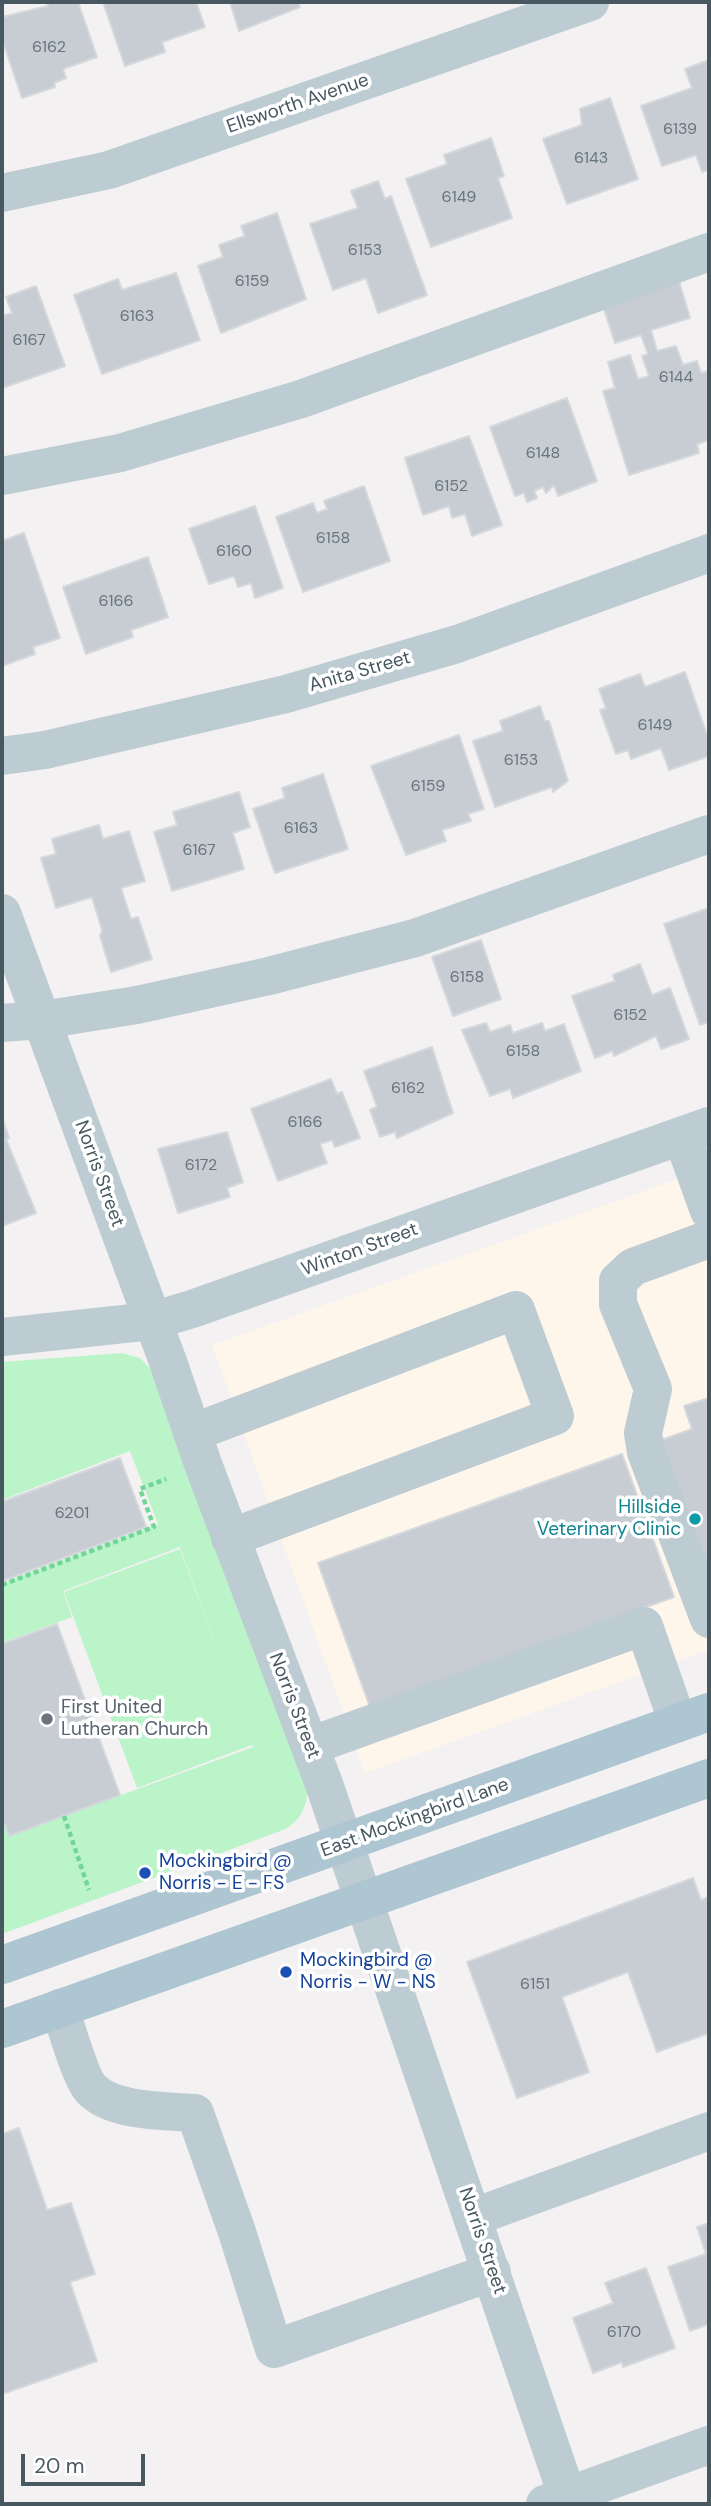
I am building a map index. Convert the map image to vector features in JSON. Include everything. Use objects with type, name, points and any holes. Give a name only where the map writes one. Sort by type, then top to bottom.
[{"type":"main road","name":"East Mockingbird Lane","points":[[2,1965],[694,1718]]},
{"type":"main road","points":[[2,2029],[709,1778]]},
{"type":"street","name":"Ellsworth Avenue","points":[[2,193],[109,170],[590,2]]},
{"type":"street","points":[[2,476],[120,453],[301,399],[709,252]]},
{"type":"street","name":"Anita Street","points":[[2,757],[45,750],[286,694],[457,644],[709,553]]},
{"type":"street","points":[[2,1023],[42,1020],[136,1005],[242,982],[415,938],[709,834]]},
{"type":"street","name":"Norris Street","points":[[2,913],[230,1538],[345,1844],[474,2217],[561,2502]]},
{"type":"street","points":[[695,1131],[709,1211]]},
{"type":"street","name":"Winton Street","points":[[2,1337],[152,1321],[695,1131]]},
{"type":"street","points":[[709,1239],[633,1267],[618,1281],[618,1304],[653,1390],[643,1433],[646,1452],[709,1619]]},
{"type":"street","points":[[192,1433],[516,1310],[555,1416],[230,1538]]},
{"type":"street","points":[[310,1746],[644,1626],[694,1718]]},
{"type":"street","points":[[60,2008],[89,2088],[118,2104],[151,2110],[195,2113],[274,2349],[492,2272]]},
{"type":"street","points":[[474,2217],[709,2131]]},
{"type":"street","points":[[561,2502],[709,2445]]},
{"type":"path","points":[[2,1585],[154,1527],[140,1489]]},
{"type":"path","points":[[64,1816],[89,1890]]},
{"type":"shaded area","points":[[709,1168],[709,1650],[365,1773],[212,1345]]},
{"type":"green space","points":[[122,1353],[140,1358],[157,1375],[308,1782],[307,1797],[300,1816],[283,1830],[2,1934],[2,1826],[5,1825],[9,1836],[253,1747],[252,1745],[137,1788],[64,1592],[180,1549],[224,1668],[180,1547],[63,1591],[72,1617],[2,1643],[2,1583],[158,1524],[130,1451],[2,1500],[2,1362]]},
{"type":"building","points":[[47,2],[78,2],[97,57],[63,69],[66,78],[54,83],[55,87],[22,98],[2,39],[2,17],[48,6]]},
{"type":"building","points":[[103,2],[196,2],[205,27],[162,42],[165,52],[125,66]]},
{"type":"building","points":[[230,2],[298,2],[300,7],[239,31]]},
{"type":"building","points":[[709,60],[709,170],[702,172],[696,155],[662,166],[641,106],[692,88],[685,69]]},
{"type":"building","points":[[610,98],[638,179],[567,204],[543,139],[582,125],[580,109]]},
{"type":"building","points":[[491,138],[504,176],[498,178],[512,218],[431,247],[406,179],[447,164],[444,155]]},
{"type":"building","points":[[378,181],[385,199],[391,196],[427,295],[378,313],[366,278],[333,290],[310,224],[358,208],[351,191]]},
{"type":"building","points":[[277,213],[306,299],[221,333],[198,266],[223,257],[219,245],[245,236],[241,226]]},
{"type":"building","points":[[176,273],[200,340],[102,374],[74,295],[118,279],[122,290]]},
{"type":"building","points":[[678,278],[690,318],[651,330],[657,351],[676,346],[683,365],[697,361],[701,373],[709,371],[709,440],[697,444],[699,453],[629,475],[603,391],[615,388],[608,362],[630,355],[638,379],[649,376],[642,356],[648,354],[641,335],[615,343],[603,306]]},
{"type":"building","points":[[36,286],[65,366],[2,388],[2,316],[12,313],[6,297]]},
{"type":"building","points":[[567,398],[597,481],[558,496],[554,485],[546,493],[543,487],[534,491],[537,498],[527,502],[524,493],[515,496],[490,427]]},
{"type":"building","points":[[469,436],[502,525],[472,536],[465,514],[452,518],[449,506],[423,515],[405,458]]},
{"type":"building","points":[[364,486],[390,561],[303,592],[276,517],[313,503],[317,513],[327,509],[324,501]]},
{"type":"building","points":[[255,506],[283,588],[255,598],[251,583],[238,587],[234,576],[209,584],[189,529]]},
{"type":"building","points":[[24,533],[60,638],[33,647],[35,654],[2,666],[2,541]]},
{"type":"building","points":[[148,557],[168,617],[131,630],[133,637],[86,654],[63,587]]},
{"type":"building","points":[[685,672],[709,741],[709,756],[669,770],[661,748],[631,759],[628,750],[616,754],[600,710],[606,708],[599,689],[640,674],[645,687]]},
{"type":"building","points":[[540,706],[545,721],[549,721],[568,781],[553,792],[552,787],[495,807],[473,741],[503,731],[500,721]]},
{"type":"building","points":[[459,735],[484,809],[468,814],[471,821],[442,830],[446,841],[406,855],[371,766]]},
{"type":"building","points":[[323,774],[348,849],[275,873],[253,809],[285,798],[282,788]]},
{"type":"building","points":[[239,792],[250,827],[233,833],[244,869],[172,891],[154,832],[177,825],[173,812]]},
{"type":"building","points":[[99,825],[103,839],[129,831],[145,881],[121,888],[131,919],[138,917],[152,959],[111,972],[92,897],[56,908],[41,858],[56,854],[52,839]]},
{"type":"building","points":[[709,908],[709,1022],[700,1025],[664,924]]},
{"type":"building","points":[[481,940],[501,999],[453,1016],[432,957]]},
{"type":"building","points":[[640,964],[652,995],[670,988],[689,1039],[661,1049],[656,1036],[614,1056],[612,1051],[595,1058],[572,996],[615,981],[613,975]]},
{"type":"building","points":[[486,1023],[490,1032],[510,1025],[513,1033],[542,1023],[545,1031],[564,1024],[581,1071],[513,1098],[510,1089],[490,1096],[462,1030]]},
{"type":"building","points":[[432,1047],[453,1113],[397,1138],[395,1132],[380,1137],[370,1110],[377,1107],[364,1071]]},
{"type":"building","points":[[331,1079],[337,1094],[342,1092],[360,1138],[335,1147],[332,1140],[320,1144],[327,1163],[278,1181],[251,1109]]},
{"type":"building","points":[[2,1117],[9,1138],[6,1139],[36,1213],[2,1226]]},
{"type":"building","points":[[227,1132],[243,1182],[227,1188],[230,1197],[178,1213],[158,1149]]},
{"type":"building","name":"Hillside Veterinary Clinic","points":[[709,1398],[709,1596],[653,1443],[692,1429],[684,1406]]},
{"type":"building","points":[[622,1454],[674,1597],[370,1707],[318,1563]]},
{"type":"building","points":[[120,1458],[146,1527],[2,1581],[2,1502]]},
{"type":"building","name":"First United Lutheran Church","points":[[57,1624],[120,1795],[9,1836],[5,1825],[2,1826],[2,1644]]},
{"type":"building","points":[[693,1878],[701,1900],[709,1897],[709,2033],[657,2052],[628,1972],[562,1997],[589,2072],[517,2098],[467,1962]]},
{"type":"building","points":[[19,2128],[47,2210],[71,2203],[95,2274],[70,2282],[97,2361],[2,2394],[2,2134]]},
{"type":"building","points":[[709,2223],[709,2324],[690,2331],[668,2267],[706,2254],[697,2227]]},
{"type":"building","points":[[646,2268],[675,2348],[623,2367],[622,2362],[593,2373],[573,2318],[613,2303],[605,2283]]},
{"type":"place","name":"Hillside Veterinary Clinic","points":[[695,1519]]},
{"type":"place","name":"First United Lutheran Church","points":[[47,1719]]},
{"type":"place","name":"Mockingbird @ Norris - E - FS","points":[[145,1873]]},
{"type":"place","name":"Mockingbird @ Norris - W - NS","points":[[286,1972]]}]
